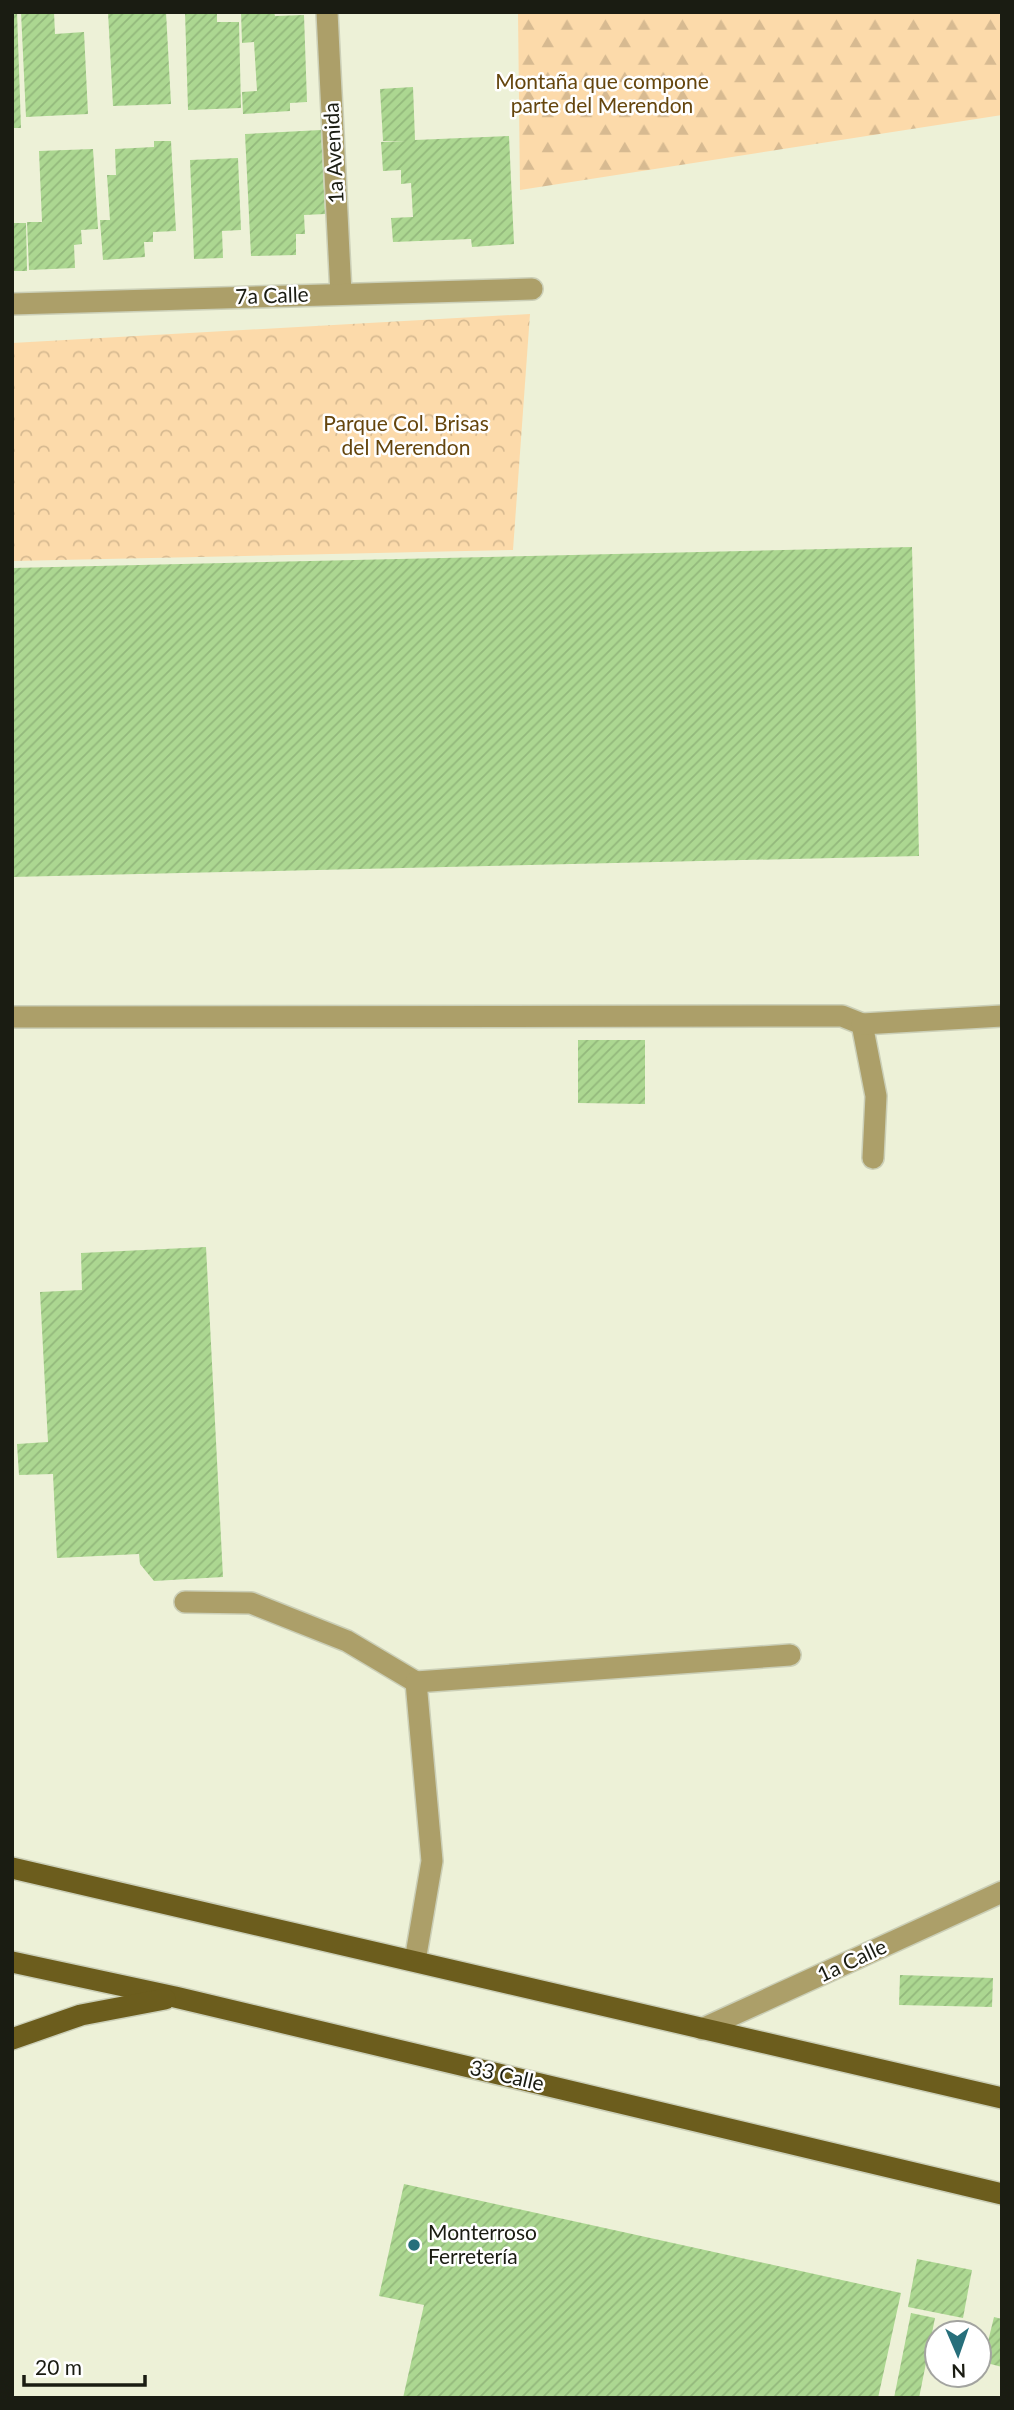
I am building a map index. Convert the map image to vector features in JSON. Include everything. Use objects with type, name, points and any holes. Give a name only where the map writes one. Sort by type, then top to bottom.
[{"type":"main road","points":[[12,1868],[1002,2098]]},
{"type":"main road","name":"33 Calle","points":[[12,1962],[176,1997],[1002,2194]]},
{"type":"main road","points":[[12,2039],[81,2015],[176,1997]]},
{"type":"street","name":"1a Avenida","points":[[327,12],[341,294]]},
{"type":"street","name":"7a Calle","points":[[12,304],[533,289]]},
{"type":"street","points":[[12,1017],[842,1016],[862,1024],[1002,1016]]},
{"type":"street","points":[[862,1024],[876,1096],[873,1158]]},
{"type":"street","points":[[185,1602],[251,1603],[348,1641],[416,1682],[790,1655]]},
{"type":"street","points":[[415,1961],[432,1861],[416,1682]]},
{"type":"street","name":"1a Calle","points":[[702,2029],[1002,1892]]},
{"type":"green space","name":"Montaña que compone parte del Merendon","points":[[518,12],[1002,12],[1002,115],[520,190]]},
{"type":"green space","name":"Parque Col. Brisas del Merendon","points":[[530,314],[513,550],[12,561],[12,343]]},
{"type":"building","points":[[12,12],[17,12],[21,128],[12,128]]},
{"type":"building","points":[[21,12],[54,12],[55,34],[84,32],[88,114],[26,117]]},
{"type":"building","points":[[108,12],[166,12],[171,104],[113,106]]},
{"type":"building","points":[[185,12],[217,12],[217,22],[239,22],[241,108],[188,110]]},
{"type":"building","points":[[241,12],[274,12],[275,16],[304,15],[307,102],[290,103],[290,111],[243,114],[242,92],[257,91],[254,42],[242,43]]},
{"type":"building","points":[[413,87],[415,140],[509,136],[514,244],[472,247],[471,239],[393,242],[391,218],[413,217],[411,183],[401,184],[401,170],[383,171],[381,142],[406,141],[383,141],[380,89]]},
{"type":"building","points":[[321,130],[325,214],[304,215],[305,234],[296,234],[296,255],[251,256],[245,134]]},
{"type":"building","points":[[154,141],[171,141],[176,231],[153,232],[153,242],[144,242],[145,257],[103,260],[100,220],[110,220],[107,175],[116,175],[115,149],[154,147]]},
{"type":"building","points":[[93,149],[98,229],[81,230],[82,244],[74,245],[75,268],[29,270],[27,222],[42,222],[39,151]]},
{"type":"building","points":[[238,158],[241,230],[222,231],[223,258],[194,259],[190,160]]},
{"type":"building","points":[[12,223],[26,223],[27,271],[12,271]]},
{"type":"building","points":[[912,547],[919,856],[12,877],[12,568]]},
{"type":"building","points":[[578,1040],[645,1040],[645,1104],[578,1103]]},
{"type":"building","points":[[206,1247],[223,1577],[154,1581],[140,1564],[139,1554],[57,1558],[53,1474],[19,1475],[17,1444],[48,1442],[40,1292],[82,1290],[81,1253]]},
{"type":"building","points":[[900,1975],[993,1978],[992,2007],[899,2005]]},
{"type":"building","points":[[404,2184],[901,2293],[878,2398],[403,2398],[424,2305],[379,2296]]},
{"type":"building","points":[[917,2259],[972,2270],[963,2318],[908,2307]]},
{"type":"building","points":[[911,2313],[935,2318],[923,2319],[923,2378],[919,2398],[894,2398]]},
{"type":"building","points":[[994,2317],[1002,2319],[1002,2367],[993,2365]]},
{"type":"place","name":"Monterroso Ferretería","points":[[414,2245]]}]
